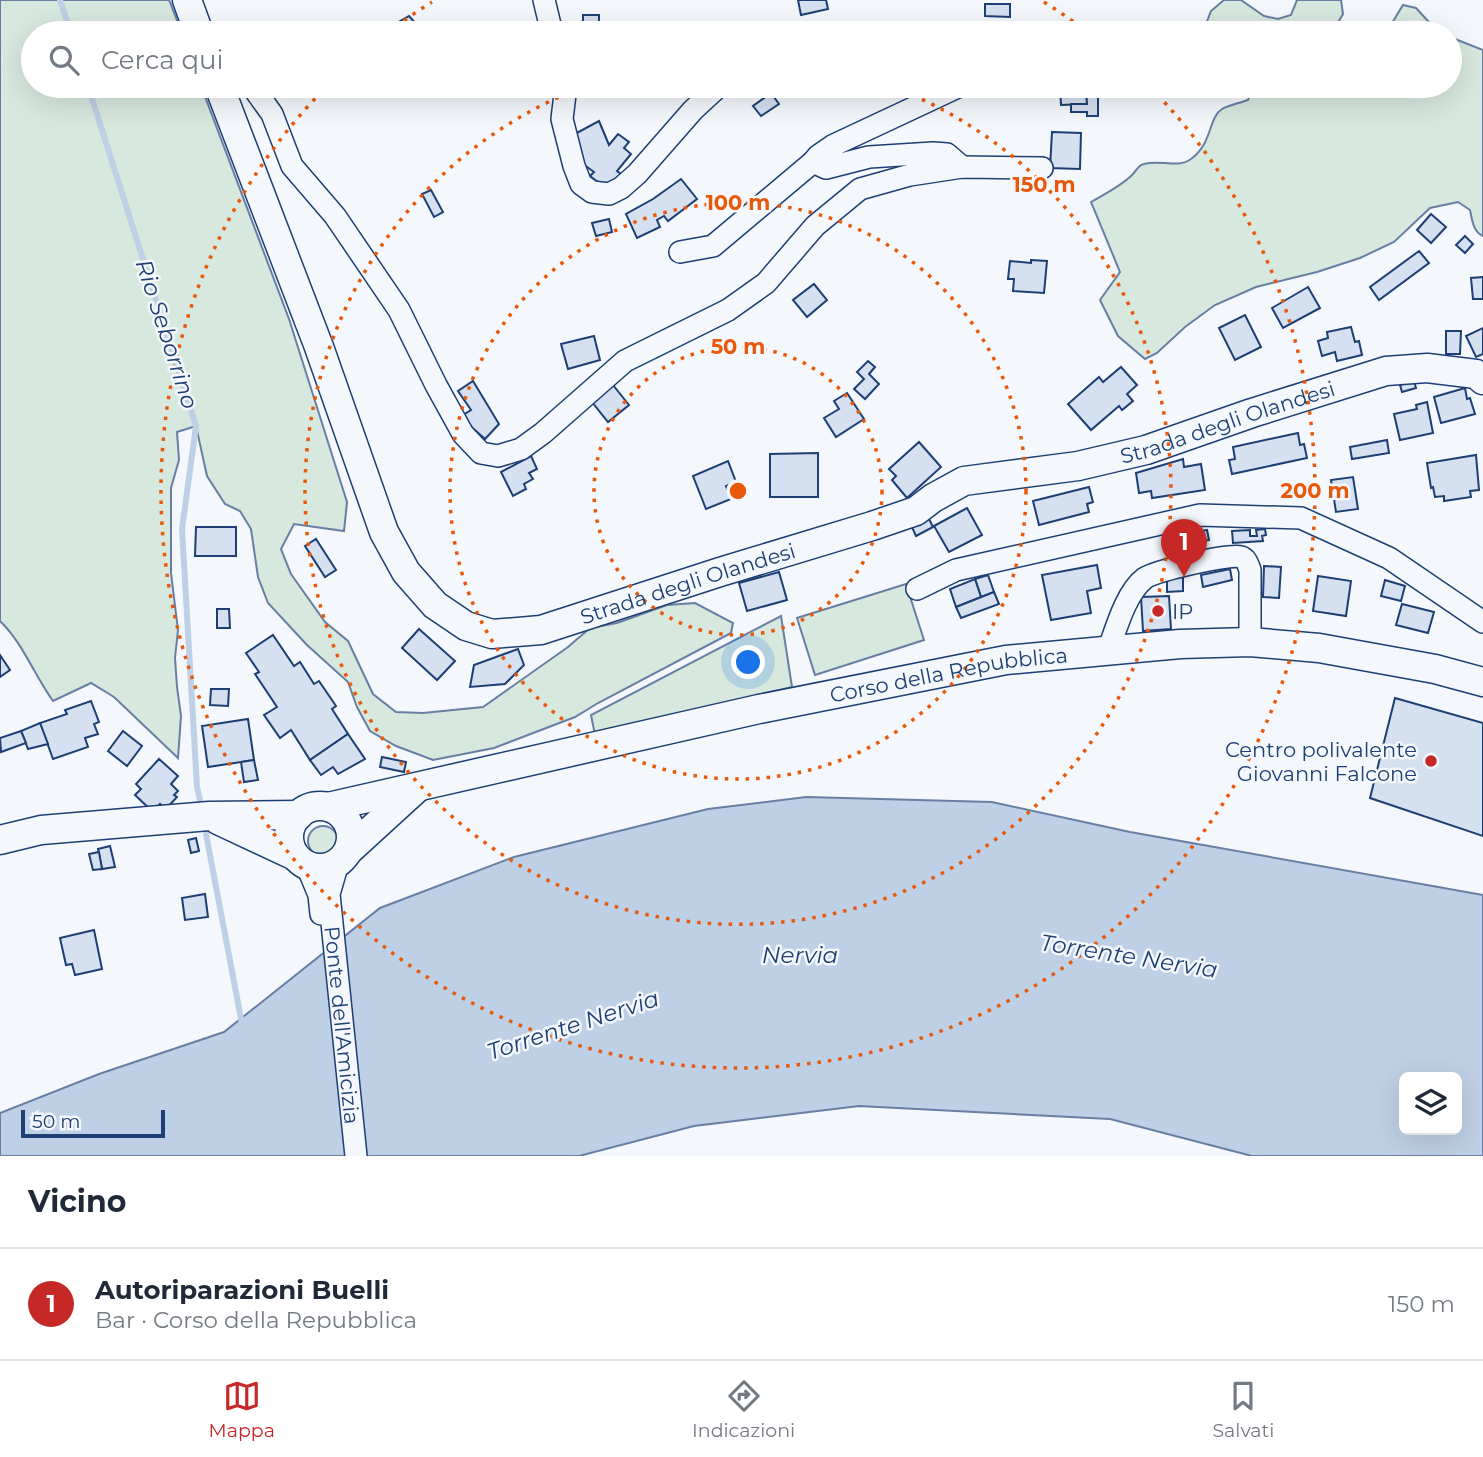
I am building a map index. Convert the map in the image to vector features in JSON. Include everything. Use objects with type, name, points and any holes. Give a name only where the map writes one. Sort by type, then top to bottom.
[{"type":"main road","points":[[187,0],[198,21]]},
{"type":"main road","name":"Strada degli Olandesi","points":[[224,98],[319,347],[384,532],[406,572],[435,605],[466,626],[492,634],[541,630],[872,526],[916,511],[964,481],[1079,466],[1146,450],[1386,371],[1427,368],[1476,374],[1483,380]]},
{"type":"main road","name":"Corso della Repubblica","points":[[328,807],[759,709],[1006,660],[1180,644],[1250,642],[1319,648],[1435,669],[1483,682]]},
{"type":"main road","name":"Corso della Repubblica","points":[[343,857],[419,786]]},
{"type":"main road","points":[[209,816],[301,861],[318,868],[328,867],[343,857],[351,833],[349,824],[336,811],[317,806],[299,815],[290,830],[289,839],[301,861]]},
{"type":"main road","points":[[0,840],[41,830],[209,816],[299,815]]},
{"type":"street","points":[[544,0],[549,21]]},
{"type":"street","points":[[261,98],[272,114],[292,166],[335,216],[399,310],[463,434],[481,453],[498,456],[521,449],[543,433],[625,361],[728,310],[766,283],[816,226],[860,189],[910,175],[962,167],[1042,168]]},
{"type":"street","points":[[565,98],[562,119],[573,166],[582,184],[592,192],[609,194],[638,174],[706,98]]},
{"type":"street","points":[[680,252],[713,246],[814,162],[817,156],[834,145],[934,98]]},
{"type":"street","points":[[814,162],[826,168],[869,157],[933,153],[947,155],[962,167]]},
{"type":"street","points":[[917,589],[956,570],[1200,515],[1301,518],[1389,558],[1483,622]]},
{"type":"street","points":[[1108,651],[1128,600],[1145,578],[1177,567],[1230,556],[1242,557],[1248,562],[1250,570],[1250,642]]},
{"type":"street","points":[[301,861],[324,894],[343,857]]},
{"type":"street","name":"Ponte dell'Amicizia","points":[[324,894],[346,1156]]},
{"type":"street","name":"Ponte dell'Amicizia","points":[[324,894],[356,1156]]},
{"type":"shaded area","points":[[0,0],[169,0],[177,21],[21,21],[21,98],[206,98],[289,319],[347,502],[344,531],[294,524],[281,549],[291,574],[325,622],[348,641],[373,694],[396,712],[423,713],[483,707],[568,647],[590,628],[617,623],[667,605],[695,603],[733,623],[731,633],[575,717],[494,748],[433,760],[396,746],[370,731],[348,682],[307,645],[268,603],[258,577],[251,529],[240,511],[225,504],[207,476],[196,426],[177,432],[179,460],[171,488],[171,573],[178,630],[175,658],[181,716],[178,758],[114,697],[91,683],[53,701],[15,639],[0,621]]},
{"type":"shaded area","points":[[1224,0],[1241,0],[1264,16],[1278,19],[1291,15],[1297,0],[1341,0],[1343,14],[1339,21],[1207,21],[1211,11]]},
{"type":"shaded area","points":[[1403,5],[1416,8],[1428,21],[1393,21]]},
{"type":"shaded area","points":[[1462,42],[1483,50],[1483,236],[1475,228],[1470,210],[1458,202],[1430,208],[1394,242],[1360,258],[1256,287],[1215,305],[1185,327],[1157,353],[1145,359],[1118,336],[1100,300],[1120,272],[1091,202],[1123,183],[1142,165],[1174,164],[1191,159],[1203,146],[1218,113],[1248,100],[1462,98]]},
{"type":"shaded area","points":[[906,584],[924,640],[815,675],[797,618]]},
{"type":"shaded area","points":[[781,616],[792,687],[595,735],[591,715]]},
{"type":"shaded area","points":[[323,826],[334,830],[338,841],[334,852],[323,856],[312,852],[308,841],[312,830]]},
{"type":"water","name":"Nervia","points":[[806,797],[992,802],[1130,832],[1483,895],[1483,1156],[1252,1156],[1110,1119],[859,1106],[694,1126],[579,1156],[0,1156],[0,1113],[99,1074],[224,1032],[380,908],[514,857],[708,809]]},
{"type":"building","points":[[798,0],[826,0],[828,9],[801,15]]},
{"type":"building","points":[[985,4],[1010,4],[1010,17],[985,16]]},
{"type":"building","points":[[583,15],[599,15],[599,21],[583,21]]},
{"type":"building","points":[[409,16],[413,21],[400,21]]},
{"type":"building","points":[[764,98],[775,98],[779,104],[761,116],[753,106]]},
{"type":"building","points":[[1061,98],[1087,98],[1087,104],[1061,105]]},
{"type":"building","points":[[1087,98],[1098,98],[1098,116],[1087,116],[1087,112],[1071,112],[1071,104],[1087,104]]},
{"type":"building","points":[[599,121],[609,145],[618,134],[629,142],[624,148],[631,154],[617,171],[621,174],[608,190],[590,176],[594,172],[583,164],[573,135]]},
{"type":"building","points":[[1052,132],[1081,133],[1080,169],[1050,168]]},
{"type":"building","points":[[681,179],[697,199],[668,221],[664,216],[657,220],[660,227],[637,238],[626,214]]},
{"type":"building","points":[[431,190],[443,212],[434,217],[422,194]]},
{"type":"building","points":[[1431,214],[1446,227],[1431,243],[1417,230]]},
{"type":"building","points":[[609,219],[612,232],[596,236],[592,223]]},
{"type":"building","points":[[1465,236],[1473,244],[1465,253],[1456,245]]},
{"type":"building","points":[[1419,251],[1429,263],[1379,300],[1370,287]]},
{"type":"building","points":[[1031,260],[1047,261],[1044,293],[1013,291],[1014,279],[1008,279],[1010,261],[1031,263]]},
{"type":"building","points":[[1483,277],[1483,299],[1473,299],[1471,278]]},
{"type":"building","points":[[814,284],[827,300],[807,317],[793,300]]},
{"type":"building","points":[[1308,287],[1320,308],[1283,328],[1272,308]]},
{"type":"building","points":[[1245,315],[1261,347],[1235,360],[1219,328]]},
{"type":"building","points":[[1351,327],[1355,342],[1359,341],[1362,355],[1337,361],[1335,352],[1322,356],[1318,341],[1328,338],[1327,332]]},
{"type":"building","points":[[1483,328],[1483,354],[1476,357],[1466,336]]},
{"type":"building","points":[[1446,331],[1461,331],[1460,354],[1446,354]]},
{"type":"building","points":[[594,336],[600,360],[568,369],[561,344]]},
{"type":"building","points":[[868,361],[875,367],[869,374],[879,384],[865,399],[854,389],[864,379],[857,372]]},
{"type":"building","points":[[1121,367],[1137,385],[1127,394],[1133,401],[1122,410],[1119,406],[1091,430],[1068,404],[1099,377],[1103,382]]},
{"type":"building","points":[[473,381],[499,424],[485,439],[460,417],[471,410],[458,391]]},
{"type":"building","points":[[1414,381],[1416,388],[1402,392],[1400,385]]},
{"type":"building","points":[[613,385],[629,405],[608,422],[592,402]]},
{"type":"building","points":[[1465,388],[1475,414],[1441,423],[1434,397]]},
{"type":"building","points":[[847,393],[864,419],[836,437],[824,418],[839,409],[834,401]]},
{"type":"building","points":[[1427,402],[1433,433],[1400,440],[1394,414],[1417,409],[1416,405]]},
{"type":"building","points":[[1298,433],[1300,445],[1304,444],[1307,458],[1232,474],[1229,460],[1235,459],[1233,447]]},
{"type":"building","points":[[1387,440],[1389,453],[1352,459],[1350,447]]},
{"type":"building","points":[[919,442],[941,467],[907,498],[892,480],[896,476],[889,469]]},
{"type":"building","points":[[818,453],[818,497],[770,497],[770,454]]},
{"type":"building","points":[[1476,455],[1479,490],[1470,491],[1471,497],[1444,501],[1444,496],[1435,497],[1427,463]]},
{"type":"building","points":[[531,456],[537,469],[529,473],[533,479],[524,484],[526,489],[513,496],[501,472]]},
{"type":"building","points":[[1183,459],[1184,467],[1201,464],[1205,490],[1152,498],[1151,491],[1139,493],[1136,473]]},
{"type":"building","points":[[728,461],[736,482],[726,486],[731,499],[706,509],[693,476]]},
{"type":"building","points":[[1353,477],[1358,509],[1336,512],[1331,480]]},
{"type":"building","points":[[1089,487],[1093,502],[1087,504],[1089,512],[1039,525],[1033,501]]},
{"type":"building","points":[[967,508],[982,535],[949,552],[934,526]]},
{"type":"building","points":[[928,517],[933,527],[916,536],[911,525]]},
{"type":"building","points":[[196,527],[236,527],[236,556],[195,556]]},
{"type":"building","points":[[1265,529],[1263,541],[1233,543],[1232,531],[1250,530],[1250,536],[1257,536],[1256,530]]},
{"type":"building","points":[[1207,530],[1209,540],[1181,545],[1179,535]]},
{"type":"building","points":[[316,539],[336,570],[325,577],[305,546]]},
{"type":"building","points":[[1097,565],[1101,588],[1087,591],[1091,613],[1051,620],[1042,575]]},
{"type":"building","points":[[1264,566],[1281,567],[1279,598],[1263,597]]},
{"type":"building","points":[[1230,569],[1232,580],[1203,587],[1201,575]]},
{"type":"building","points":[[779,572],[787,600],[747,611],[739,583]]},
{"type":"building","points":[[988,575],[994,592],[981,597],[975,579]]},
{"type":"building","points":[[1183,575],[1183,591],[1167,592],[1167,576]]},
{"type":"building","points":[[1318,576],[1351,581],[1346,616],[1313,611]]},
{"type":"building","points":[[975,579],[981,597],[956,607],[950,589]]},
{"type":"building","points":[[1385,580],[1405,586],[1401,601],[1381,596]]},
{"type":"building","points":[[994,592],[999,604],[961,618],[956,607]]},
{"type":"building","points":[[1169,596],[1171,629],[1143,631],[1141,597]]},
{"type":"building","points":[[1402,604],[1434,612],[1428,633],[1396,625]]},
{"type":"building","points":[[217,609],[229,609],[230,628],[217,628]]},
{"type":"building","points":[[419,629],[455,661],[437,680],[402,648]]},
{"type":"building","points":[[273,635],[294,666],[300,662],[314,684],[319,681],[336,706],[332,709],[348,734],[310,760],[291,730],[280,738],[264,715],[277,707],[255,674],[259,672],[246,653]]},
{"type":"building","points":[[518,649],[524,665],[505,684],[470,687],[474,665]]},
{"type":"building","points":[[0,655],[10,670],[0,677]]},
{"type":"building","points":[[211,689],[229,689],[228,706],[210,705]]},
{"type":"building","name":"Centro polivalente Giovanni Falcone","points":[[1395,698],[1483,723],[1483,836],[1370,798]]},
{"type":"building","points":[[91,701],[99,722],[94,724],[98,734],[85,738],[88,747],[53,759],[40,723],[67,714],[65,710]]},
{"type":"building","points":[[248,719],[254,760],[208,767],[202,726]]},
{"type":"building","points":[[40,723],[48,744],[28,749],[21,731]]},
{"type":"building","points":[[21,731],[26,743],[1,752],[0,738]]},
{"type":"building","points":[[123,731],[142,746],[127,766],[108,751]]},
{"type":"building","points":[[348,734],[365,759],[338,774],[333,767],[321,775],[310,760]]},
{"type":"building","points":[[382,757],[406,762],[404,772],[380,767]]},
{"type":"building","points":[[159,759],[178,776],[171,784],[178,791],[174,795],[177,797],[166,809],[160,804],[153,812],[135,795],[141,789],[136,784]]},
{"type":"building","points":[[254,760],[258,780],[244,782],[241,762]]},
{"type":"building","points":[[196,838],[199,851],[191,853],[188,840]]},
{"type":"building","points":[[110,846],[115,867],[102,869],[98,849]]},
{"type":"building","points":[[99,852],[102,869],[93,870],[89,854]]},
{"type":"building","points":[[205,894],[208,917],[185,920],[182,898]]},
{"type":"building","points":[[94,930],[102,969],[75,975],[72,964],[66,965],[60,938]]},
{"type":"waterway","name":"Rio Seborrino","points":[[60,0],[67,21]]},
{"type":"waterway","name":"Rio Seborrino","points":[[92,98],[196,426],[182,529],[197,787],[200,800]]},
{"type":"waterway","points":[[206,834],[242,1024]]},
{"type":"place","name":"Autoriparazioni Buelli","points":[[1184,577]]},
{"type":"place","name":"IP","points":[[1158,611]]},
{"type":"place","name":"Centro polivalente Giovanni Falcone","points":[[1431,761]]},
{"type":"water label","name":"Torrente Nervia","points":[[1129,956]]},
{"type":"water label","name":"Torrente Nervia","points":[[573,1025]]}]
